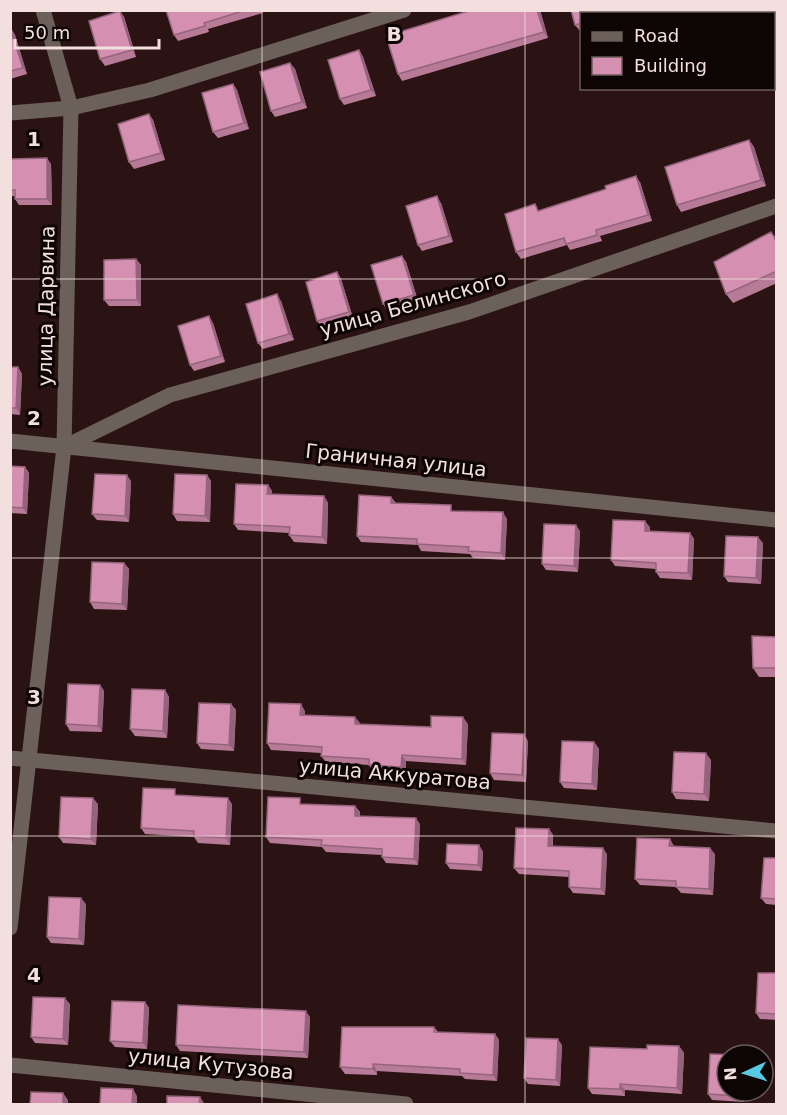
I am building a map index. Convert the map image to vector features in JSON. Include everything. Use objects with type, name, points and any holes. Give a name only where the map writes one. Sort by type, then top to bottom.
[{"type":"street","name":"улица Дарвина","points":[[10,928],[64,447],[71,108],[43,10]]},
{"type":"street","points":[[10,113],[71,108],[150,90],[404,10]]},
{"type":"street","name":"улица Белинского","points":[[64,447],[170,395],[469,312],[777,206]]},
{"type":"street","name":"Граничная улица","points":[[10,441],[777,520]]},
{"type":"street","name":"улица Аккуратова","points":[[10,758],[777,831]]},
{"type":"street","name":"улица Кутузова","points":[[10,1065],[406,1104]]},
{"type":"building","points":[[166,10],[246,10],[174,35]]},
{"type":"building","points":[[472,10],[537,10],[544,32],[398,74],[386,36]]},
{"type":"building","points":[[571,10],[605,10],[606,12],[580,12],[580,24],[575,25]]},
{"type":"building","points":[[120,11],[132,50],[100,59],[89,21]]},
{"type":"building","points":[[10,28],[23,68],[10,71]]},
{"type":"building","points":[[359,50],[371,90],[340,99],[328,60]]},
{"type":"building","points":[[290,63],[302,102],[271,111],[260,72]]},
{"type":"building","points":[[233,84],[244,123],[213,132],[202,93]]},
{"type":"building","points":[[149,114],[161,153],[129,162],[118,124]]},
{"type":"building","points":[[749,140],[761,180],[677,205],[665,167]]},
{"type":"building","points":[[47,158],[47,199],[15,199],[15,190],[10,190],[10,159]]},
{"type":"building","points":[[636,176],[648,215],[596,230],[597,235],[566,244],[564,238],[516,252],[505,214],[535,204],[538,211],[606,189],[605,186]]},
{"type":"building","points":[[437,196],[449,236],[418,245],[406,206]]},
{"type":"building","points":[[771,232],[777,243],[777,271],[726,294],[714,262]]},
{"type":"building","points":[[402,256],[414,295],[383,304],[371,265]]},
{"type":"building","points":[[136,259],[137,300],[104,300],[104,260]]},
{"type":"building","points":[[337,272],[349,312],[317,321],[306,282]]},
{"type":"building","points":[[277,294],[289,334],[258,343],[246,304]]},
{"type":"building","points":[[209,316],[221,356],[190,365],[178,326]]},
{"type":"building","points":[[10,367],[18,367],[16,408],[10,408]]},
{"type":"building","points":[[10,466],[25,467],[23,508],[10,507]]},
{"type":"building","points":[[95,474],[127,475],[125,516],[92,514]]},
{"type":"building","points":[[175,474],[207,475],[205,516],[173,514]]},
{"type":"building","points":[[236,484],[268,485],[267,494],[324,496],[322,537],[289,535],[290,527],[234,524]]},
{"type":"building","points":[[359,495],[391,497],[391,503],[451,505],[451,511],[503,512],[501,553],[468,551],[469,547],[417,544],[417,539],[357,536]]},
{"type":"building","points":[[613,520],[645,521],[645,531],[690,533],[688,573],[656,572],[656,563],[611,560]]},
{"type":"building","points":[[544,524],[576,525],[574,566],[542,564]]},
{"type":"building","points":[[726,536],[758,537],[756,578],[724,576]]},
{"type":"building","points":[[92,562],[124,563],[122,604],[90,602]]},
{"type":"building","points":[[752,636],[777,637],[777,668],[753,668]]},
{"type":"building","points":[[68,684],[100,685],[98,726],[66,724]]},
{"type":"building","points":[[132,689],[165,690],[163,731],[130,729]]},
{"type":"building","points":[[199,703],[231,704],[229,745],[197,743]]},
{"type":"building","points":[[269,703],[301,704],[300,715],[355,717],[355,724],[431,727],[431,716],[463,717],[462,759],[402,755],[401,767],[369,765],[369,759],[321,756],[322,747],[267,743]]},
{"type":"building","points":[[492,733],[524,734],[522,775],[490,773]]},
{"type":"building","points":[[562,741],[594,742],[592,784],[560,782]]},
{"type":"building","points":[[674,752],[706,753],[704,794],[672,792]]},
{"type":"building","points":[[143,788],[175,789],[175,795],[228,798],[226,838],[194,836],[194,831],[141,828]]},
{"type":"building","points":[[61,797],[93,798],[91,839],[59,837]]},
{"type":"building","points":[[268,797],[300,798],[300,804],[355,806],[355,816],[416,818],[414,859],[382,857],[382,849],[321,845],[322,840],[266,837]]},
{"type":"building","points":[[516,828],[549,829],[548,846],[603,848],[601,889],[569,887],[569,871],[514,868]]},
{"type":"building","points":[[637,838],[670,839],[669,846],[710,848],[709,889],[676,887],[676,881],[635,879]]},
{"type":"building","points":[[447,844],[479,845],[478,865],[446,863]]},
{"type":"building","points":[[764,858],[777,858],[777,899],[761,898]]},
{"type":"building","points":[[49,897],[81,898],[79,939],[47,937]]},
{"type":"building","points":[[758,973],[777,973],[777,1014],[756,1013]]},
{"type":"building","points":[[33,997],[65,998],[63,1039],[31,1037]]},
{"type":"building","points":[[112,1001],[145,1002],[143,1043],[110,1041]]},
{"type":"building","points":[[178,1005],[306,1011],[304,1052],[176,1045]]},
{"type":"building","points":[[342,1027],[434,1027],[434,1032],[495,1034],[493,1075],[460,1073],[460,1069],[373,1064],[373,1069],[340,1067]]},
{"type":"building","points":[[526,1038],[558,1039],[556,1080],[524,1078]]},
{"type":"building","points":[[647,1045],[679,1046],[677,1088],[620,1084],[620,1089],[588,1088],[590,1047],[647,1049]]},
{"type":"building","points":[[710,1054],[715,1054],[715,1094],[708,1094]]},
{"type":"building","points":[[101,1088],[133,1089],[132,1104],[100,1104]]},
{"type":"building","points":[[31,1092],[63,1093],[63,1104],[30,1104]]},
{"type":"building","points":[[167,1096],[200,1097],[199,1104],[167,1104]]}]
